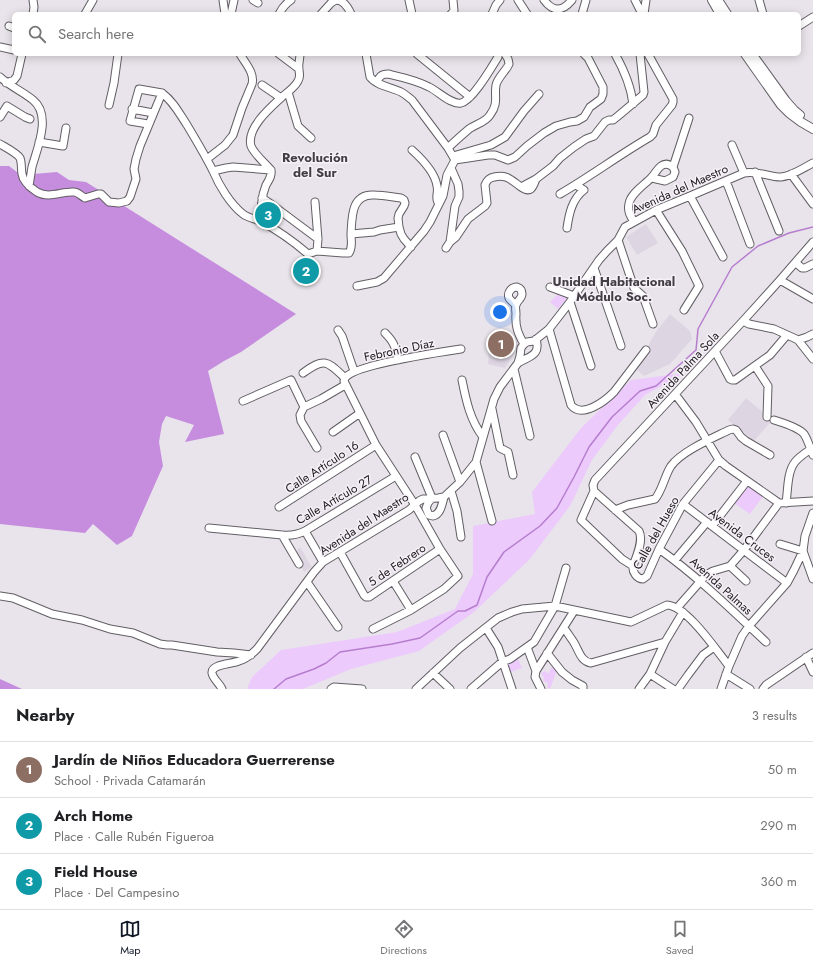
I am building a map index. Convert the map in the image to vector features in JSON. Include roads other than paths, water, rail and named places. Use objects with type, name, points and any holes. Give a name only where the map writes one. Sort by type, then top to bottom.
[{"type":"main road","points":[[712,0],[719,12]]},
{"type":"main road","points":[[718,0],[726,12]]},
{"type":"main road","points":[[750,56],[752,64],[781,105],[789,113],[813,129]]},
{"type":"main road","points":[[751,56],[794,110],[813,123]]},
{"type":"street","points":[[33,0],[33,12]]},
{"type":"street","points":[[86,12],[93,0]]},
{"type":"street","points":[[223,0],[226,12]]},
{"type":"street","points":[[231,12],[234,0]]},
{"type":"street","points":[[280,12],[283,6],[291,0]]},
{"type":"street","points":[[323,12],[336,0],[340,0],[346,4],[350,12]]},
{"type":"street","points":[[409,0],[412,12]]},
{"type":"street","points":[[452,12],[453,0]]},
{"type":"street","points":[[493,12],[500,0]]},
{"type":"street","points":[[518,0],[526,12]]},
{"type":"street","points":[[544,0],[551,8],[557,9],[563,8],[572,0]]},
{"type":"street","points":[[557,9],[559,0]]},
{"type":"street","points":[[583,12],[586,0]]},
{"type":"street","points":[[635,0],[642,12]]},
{"type":"street","points":[[644,12],[646,0]]},
{"type":"street","points":[[759,0],[762,12]]},
{"type":"street","points":[[801,25],[813,17]]},
{"type":"street","points":[[0,47],[12,50]]},
{"type":"street","points":[[6,83],[14,80],[17,76],[22,56]]},
{"type":"street","points":[[109,105],[118,56]]},
{"type":"street","points":[[207,159],[225,145],[233,135],[252,84],[253,75],[241,56]]},
{"type":"street","points":[[282,56],[299,69]]},
{"type":"street","points":[[261,222],[262,198],[265,186],[272,175],[271,170],[251,146],[253,131],[268,109],[296,85],[300,75],[300,56]]},
{"type":"street","points":[[366,56],[370,77],[376,82],[406,94],[454,158]]},
{"type":"street","points":[[419,56],[470,97]]},
{"type":"street","points":[[376,82],[380,76],[388,74],[428,86],[451,101],[461,103],[470,97],[476,90],[498,56]]},
{"type":"street","points":[[448,148],[470,128],[489,117],[492,113],[496,103],[496,85],[509,64],[506,56]]},
{"type":"street","points":[[454,158],[488,155],[508,160],[515,157],[544,133],[556,126],[577,121],[584,117],[590,107],[601,99],[604,94],[603,87],[586,56]]},
{"type":"street","points":[[616,56],[628,81],[633,104]]},
{"type":"street","points":[[450,168],[458,184],[459,197],[455,206],[448,245],[456,237],[468,219],[487,203],[485,183],[489,178],[501,176],[525,190],[532,188],[536,179],[560,158],[586,139],[594,136],[606,122],[613,120],[643,95],[644,92],[640,56]]},
{"type":"street","points":[[560,194],[653,134],[656,125],[673,102],[673,99],[649,56]]},
{"type":"street","points":[[0,77],[6,83],[33,100],[37,104],[41,114],[42,121],[39,142],[32,167],[29,186]]},
{"type":"street","points":[[262,85],[281,98]]},
{"type":"street","points":[[148,124],[130,120],[139,89],[164,95],[179,112],[207,159],[222,188],[243,214],[277,231],[308,254],[317,251],[349,253],[352,247],[351,234],[354,207],[361,199],[374,194],[401,198],[404,200],[405,203],[398,218],[399,227],[401,234],[411,247]]},
{"type":"street","points":[[288,92],[298,126],[310,138]]},
{"type":"street","points":[[356,286],[377,282],[384,278],[411,247],[430,222],[443,196],[447,174],[454,158],[491,145],[505,137],[524,111],[539,94]]},
{"type":"street","points":[[0,144],[18,156],[20,159],[23,177],[29,186],[37,192],[50,195],[74,192],[85,198],[101,194],[109,202],[119,203],[127,201],[130,197],[136,179],[134,166],[140,146],[153,113],[164,95]]},
{"type":"street","points":[[0,117],[7,106],[25,118],[30,119]]},
{"type":"street","points":[[132,109],[153,113]]},
{"type":"street","points":[[652,178],[665,181],[673,177],[673,167],[689,118]]},
{"type":"street","points":[[39,142],[63,146],[66,128]]},
{"type":"street","points":[[732,145],[744,173]]},
{"type":"street","points":[[412,150],[430,169],[438,187],[436,198],[439,204]]},
{"type":"street","name":"Avenida del Maestro","points":[[524,344],[534,341],[549,329],[607,251],[618,240],[625,228],[634,222],[656,210],[744,173],[755,172],[783,177],[813,163]]},
{"type":"street","points":[[634,222],[630,215],[629,203],[631,198],[652,178],[658,168],[662,165],[667,164],[673,167]]},
{"type":"street","points":[[213,171],[233,167],[271,170]]},
{"type":"street","points":[[755,172],[779,231]]},
{"type":"street","points":[[791,174],[813,204]]},
{"type":"street","points":[[725,181],[750,244]]},
{"type":"street","points":[[567,228],[572,205],[578,195],[584,190],[576,185]]},
{"type":"street","points":[[690,196],[723,257]]},
{"type":"street","points":[[262,198],[318,239]]},
{"type":"street","points":[[315,202],[318,239],[317,251]]},
{"type":"street","points":[[656,210],[682,251],[699,286],[684,310]]},
{"type":"street","points":[[351,234],[374,232],[399,227]]},
{"type":"street","points":[[618,240],[634,288],[642,296],[653,324]]},
{"type":"street","name":"Avenida Palma Sola","points":[[633,566],[622,559],[582,520],[594,491],[593,485],[595,480],[743,321],[813,242]]},
{"type":"street","points":[[796,262],[802,268],[813,264]]},
{"type":"street","points":[[594,268],[621,346]]},
{"type":"street","points":[[780,280],[813,299]]},
{"type":"street","points":[[550,287],[572,299],[591,366]]},
{"type":"street","points":[[516,304],[515,323],[524,344],[521,348],[516,366],[530,436]]},
{"type":"street","points":[[743,321],[749,324],[774,329],[798,340],[813,359]]},
{"type":"street","points":[[549,329],[571,405],[577,410],[590,409],[608,398],[646,350]]},
{"type":"street","points":[[338,330],[342,336],[354,371]]},
{"type":"street","points":[[386,333],[395,346],[398,360]]},
{"type":"street","points":[[798,340],[813,334]]},
{"type":"street","points":[[715,351],[730,379],[735,380],[771,354],[787,335]]},
{"type":"street","points":[[415,457],[432,498],[426,508],[429,515],[436,515],[439,512],[444,497],[460,482],[476,462],[494,399],[500,387],[516,366],[524,359],[533,355],[536,351],[538,345],[536,339]]},
{"type":"street","name":"Febronio Díaz","points":[[304,407],[320,399],[345,381],[347,375],[354,371],[398,360],[461,349]]},
{"type":"street","points":[[303,374],[313,366],[325,363],[330,365],[345,381],[376,445],[415,505],[440,549],[458,576],[444,589],[411,610],[373,630]]},
{"type":"street","points":[[755,366],[768,386],[768,401],[771,418],[799,430],[811,439],[812,452],[796,461],[792,467],[786,503]]},
{"type":"street","points":[[243,401],[291,380],[304,407],[300,415],[301,421],[317,448]]},
{"type":"street","points":[[462,380],[466,401],[472,420],[476,429],[483,437]]},
{"type":"street","points":[[675,394],[696,422],[719,460],[778,503],[813,502]]},
{"type":"street","points":[[492,408],[500,448],[508,452],[513,475]]},
{"type":"street","points":[[333,432],[360,413]]},
{"type":"street","points":[[615,510],[628,505],[655,499],[666,476],[675,462],[707,441],[729,430],[736,430],[746,441],[770,455]]},
{"type":"street","points":[[443,435],[460,482]]},
{"type":"street","name":"Calle Artículo 16","points":[[279,507],[376,445]]},
{"type":"street","name":"Calle del Hueso","points":[[633,566],[632,569],[639,578],[643,579],[647,576],[659,550],[684,504],[719,460]]},
{"type":"street","points":[[476,462],[492,521]]},
{"type":"street","name":"Calle Artículo 27","points":[[209,528],[290,536],[305,531],[396,476]]},
{"type":"street","points":[[675,560],[747,481]]},
{"type":"street","points":[[451,491],[457,511],[461,537]]},
{"type":"street","points":[[594,491],[640,531],[641,540],[633,566]]},
{"type":"street","name":"Avenida del Maestro","points":[[251,655],[264,642],[314,572],[324,562],[409,510],[423,499],[444,497]]},
{"type":"street","points":[[638,689],[650,674],[680,610],[700,582],[706,575],[713,571],[730,566],[744,550],[778,503]]},
{"type":"street","name":"Avenida Cruces","points":[[684,504],[787,583]]},
{"type":"street","points":[[721,689],[742,636],[787,583],[803,551],[805,536],[813,514]]},
{"type":"street","points":[[305,531],[324,562]]},
{"type":"street","points":[[282,535],[299,564]]},
{"type":"street","points":[[780,544],[803,551]]},
{"type":"street","name":"5 de Febrero","points":[[340,552],[364,595],[369,597],[440,549]]},
{"type":"street","name":"Avenida Palmas","points":[[659,550],[675,560],[766,642]]},
{"type":"street","points":[[803,551],[813,579]]},
{"type":"street","points":[[730,566],[746,581]]},
{"type":"street","points":[[471,689],[502,662],[510,659],[534,642],[539,635],[566,568]]},
{"type":"street","points":[[394,581],[411,610]]},
{"type":"street","points":[[307,582],[338,627]]},
{"type":"street","points":[[0,596],[13,598],[52,614],[82,620],[110,629],[133,633],[160,644],[251,655]]},
{"type":"street","points":[[416,689],[460,648],[498,618],[522,609],[551,607],[630,622],[667,605],[672,605],[695,623],[729,666]]},
{"type":"street","points":[[541,689],[535,677],[536,671],[574,611]]},
{"type":"street","points":[[486,628],[498,647],[512,689]]},
{"type":"street","points":[[564,628],[574,642],[583,659],[591,663],[665,642]]},
{"type":"street","points":[[678,689],[703,655],[714,647]]},
{"type":"street","points":[[527,648],[536,671]]},
{"type":"street","points":[[547,653],[562,672],[583,686],[583,689]]},
{"type":"street","points":[[763,689],[766,685],[813,653]]},
{"type":"street","points":[[222,689],[213,677],[212,670],[218,666],[238,662],[251,655]]},
{"type":"street","points":[[806,657],[813,672]]},
{"type":"street","points":[[433,673],[450,689]]},
{"type":"street","points":[[650,674],[673,689]]},
{"type":"street","points":[[726,674],[750,689]]},
{"type":"street","points":[[331,689],[334,687],[360,689]]},
{"type":"waterway","points":[[274,689],[286,679],[314,669],[326,663],[340,652],[420,638],[458,611],[465,611],[477,605],[487,577],[504,552],[540,526],[557,508],[589,447],[612,417],[640,391],[656,386],[696,350],[698,329],[732,267],[758,246],[789,233],[813,227]]},
{"type":"place","name":"Field House","points":[[268,215]]},
{"type":"place","name":"Arch Home","points":[[306,271]]},
{"type":"place","name":"Jardín de Niños Educadora Guerrerense","points":[[501,344]]},
{"type":"district","name":"Revolución del Sur","points":[[315,164]]},
{"type":"district","name":"Unidad Habitacional Módulo Soc.","points":[[614,288]]}]
